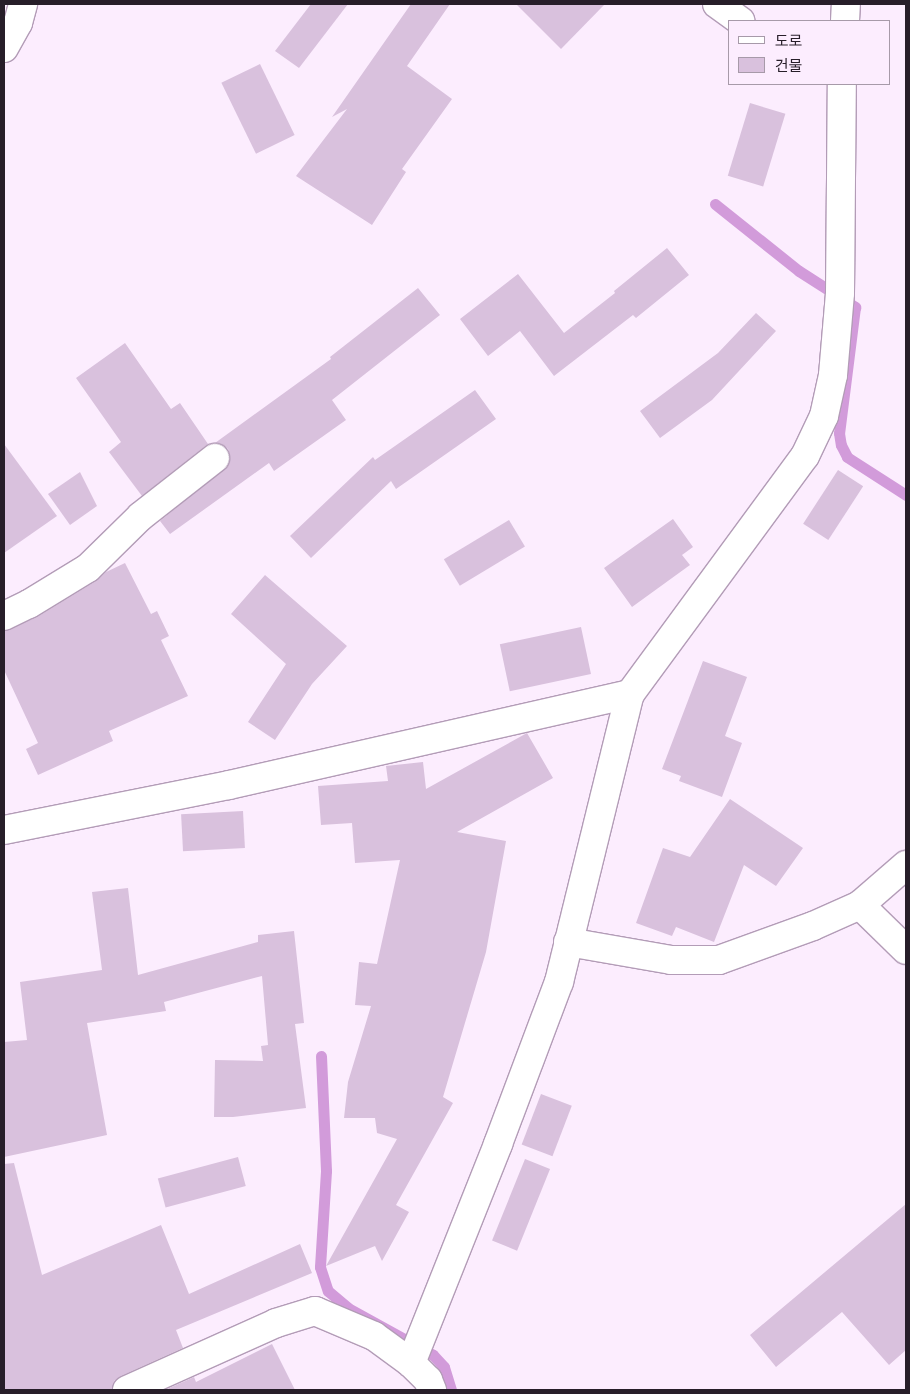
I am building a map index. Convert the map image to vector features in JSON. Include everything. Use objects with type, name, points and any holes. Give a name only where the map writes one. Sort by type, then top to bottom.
[{"type":"street","points":[[4,48],[18,23],[23,4]]},
{"type":"street","points":[[717,4],[739,20]]},
{"type":"street","points":[[845,20],[846,4]]},
{"type":"street","points":[[411,1363],[559,982],[630,694],[794,472],[824,416],[833,375],[840,298],[842,85]]},
{"type":"street","points":[[4,616],[29,604],[88,568],[141,516],[215,458]]},
{"type":"street","points":[[4,830],[229,785],[630,694]]},
{"type":"street","points":[[568,942],[671,960],[720,960],[813,926],[860,905],[906,866]]},
{"type":"street","points":[[860,905],[906,950]]},
{"type":"street","points":[[128,1390],[276,1323],[315,1311],[374,1336],[411,1363],[428,1380],[432,1390]]},
{"type":"building","points":[[311,4],[348,4],[299,68],[275,51]]},
{"type":"building","points":[[411,4],[450,4],[407,66],[452,99],[402,169],[406,172],[372,225],[296,176],[347,109],[332,117]]},
{"type":"building","points":[[516,4],[605,4],[561,49]]},
{"type":"building","points":[[260,64],[295,135],[256,154],[221,83]]},
{"type":"building","points":[[750,103],[785,114],[763,186],[728,176]]},
{"type":"building","points":[[667,248],[689,275],[636,318],[633,315],[554,376],[520,331],[488,356],[460,319],[518,274],[564,333],[615,293],[614,291]]},
{"type":"building","points":[[418,288],[440,315],[332,400],[346,420],[274,471],[269,463],[170,534],[160,521],[229,464],[230,456],[228,449],[221,444],[215,443],[331,359],[330,357]]},
{"type":"building","points":[[756,313],[776,331],[712,400],[660,438],[640,411],[718,353]]},
{"type":"building","points":[[125,343],[171,409],[180,403],[208,444],[142,496],[109,452],[121,442],[76,378]]},
{"type":"building","points":[[475,390],[496,419],[396,489],[391,481],[311,558],[290,536],[373,457],[375,460]]},
{"type":"building","points":[[4,444],[57,516],[4,553]]},
{"type":"building","points":[[838,470],[863,486],[828,540],[803,524]]},
{"type":"building","points":[[80,472],[97,506],[70,525],[48,494]]},
{"type":"building","points":[[673,519],[693,547],[682,555],[690,565],[632,607],[604,568]]},
{"type":"building","points":[[509,520],[525,547],[460,586],[444,559]]},
{"type":"building","points":[[125,563],[151,614],[157,611],[169,636],[161,640],[188,696],[109,731],[113,741],[38,775],[26,749],[38,743],[4,670],[4,631],[37,617],[96,581],[106,572]]},
{"type":"building","points":[[265,575],[347,646],[312,684],[275,740],[248,722],[286,664],[231,614]]},
{"type":"building","points":[[581,627],[591,674],[510,691],[500,644]]},
{"type":"building","points":[[703,661],[747,677],[725,736],[742,743],[722,797],[679,781],[681,776],[662,769]]},
{"type":"building","points":[[527,733],[553,778],[457,832],[506,841],[486,952],[443,1097],[453,1103],[396,1205],[409,1212],[382,1261],[375,1246],[326,1266],[397,1139],[377,1133],[375,1118],[344,1118],[348,1082],[371,1006],[355,1005],[359,962],[377,964],[400,860],[355,863],[352,823],[321,825],[318,786],[388,781],[386,766],[423,762],[426,789]]},
{"type":"building","points":[[730,799],[803,848],[776,886],[744,865],[714,942],[676,927],[672,936],[636,923],[663,848],[690,857]]},
{"type":"building","points":[[243,811],[245,848],[183,851],[181,814]]},
{"type":"building","points":[[128,888],[138,975],[258,942],[258,935],[294,931],[304,1023],[295,1024],[306,1108],[233,1117],[214,1117],[215,1060],[263,1061],[261,1046],[268,1045],[262,976],[164,1002],[166,1011],[87,1023],[107,1135],[4,1157],[4,1042],[27,1040],[20,982],[102,970],[92,892]]},
{"type":"building","points":[[541,1094],[572,1106],[552,1156],[522,1144]]},
{"type":"building","points":[[238,1157],[246,1186],[166,1207],[158,1178]]},
{"type":"building","points":[[525,1159],[550,1169],[517,1251],[492,1241]]},
{"type":"building","points":[[14,1163],[42,1275],[161,1225],[189,1294],[300,1244],[312,1273],[176,1330],[183,1348],[121,1376],[114,1381],[112,1390],[4,1390],[4,1164]]},
{"type":"building","points":[[906,1204],[906,1350],[889,1365],[842,1312],[776,1367],[750,1335]]},
{"type":"building","points":[[272,1344],[295,1390],[165,1390],[194,1377],[196,1382]]},
{"type":"waterway","points":[[715,204],[799,271],[855,307],[839,433],[841,445],[847,457],[906,495]]},
{"type":"waterway","points":[[321,1056],[326,1171],[320,1267],[328,1291],[348,1308],[433,1355],[444,1367],[451,1390]]}]
